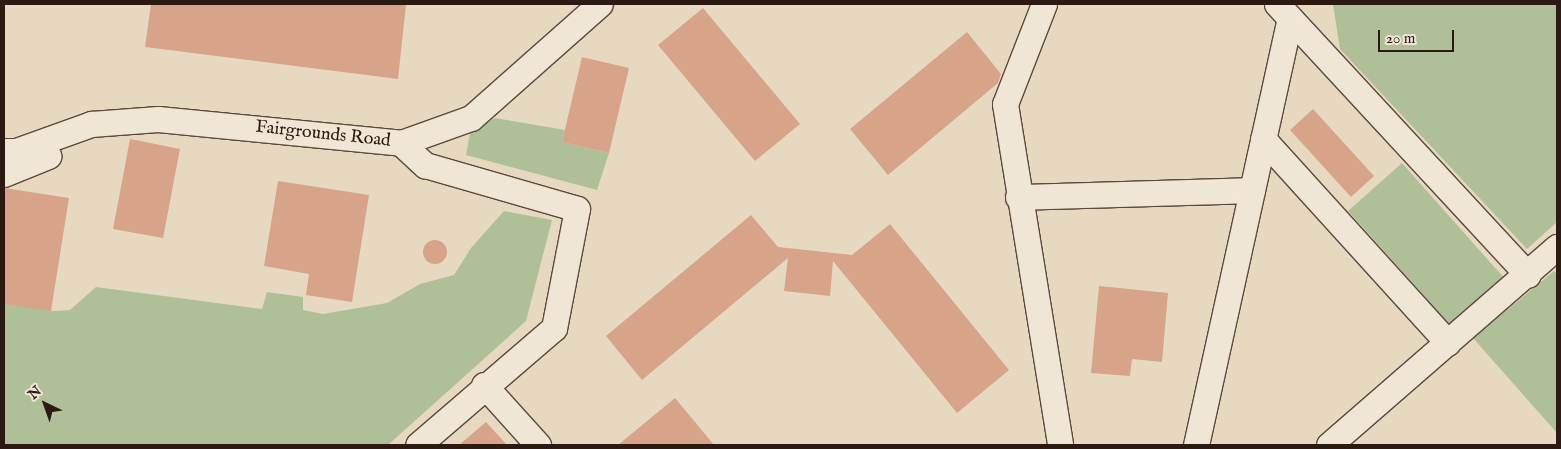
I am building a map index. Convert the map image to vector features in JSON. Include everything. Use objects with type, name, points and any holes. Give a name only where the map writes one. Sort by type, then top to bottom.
[{"type":"street","name":"Fairgrounds Road","points":[[4,151],[16,152],[91,124],[158,119],[401,143],[471,118],[600,4]]},
{"type":"street","points":[[1044,4],[1005,104],[1018,197],[1060,445]]},
{"type":"street","points":[[1196,445],[1263,139],[1283,11]]},
{"type":"street","points":[[1283,11],[1528,275]]},
{"type":"street","points":[[4,174],[46,157],[91,124]]},
{"type":"street","points":[[1263,139],[1448,343]]},
{"type":"street","points":[[401,143],[425,165],[577,209],[554,328],[484,385],[418,445]]},
{"type":"street","points":[[1018,197],[1252,190]]},
{"type":"street","points":[[1329,445],[1528,275],[1557,247]]},
{"type":"street","points":[[484,385],[538,445]]},
{"type":"green space","points":[[1333,4],[1557,4],[1557,222],[1527,249],[1340,49]]},
{"type":"green space","points":[[495,118],[565,130],[562,142],[609,153],[597,190],[466,155],[470,133]]},
{"type":"green space","points":[[1402,163],[1505,279],[1452,327],[1348,211]]},
{"type":"green space","points":[[504,211],[552,220],[526,321],[388,445],[4,445],[4,303],[54,311],[70,310],[96,287],[262,309],[267,292],[303,297],[303,310],[323,314],[387,303],[420,284],[454,275],[471,248]]},
{"type":"green space","points":[[1554,271],[1557,274],[1557,433],[1473,338]]},
{"type":"building","points":[[151,4],[406,4],[398,79],[145,47]]},
{"type":"building","points":[[703,8],[800,124],[755,161],[658,45]]},
{"type":"building","points":[[967,32],[1001,74],[998,83],[888,175],[850,129]]},
{"type":"building","points":[[582,57],[629,68],[609,153],[562,142]]},
{"type":"building","points":[[1313,109],[1374,176],[1351,197],[1290,130]]},
{"type":"building","points":[[130,139],[180,149],[163,238],[113,229]]},
{"type":"building","points":[[278,181],[369,195],[352,302],[306,295],[309,274],[264,266]]},
{"type":"building","points":[[4,188],[69,198],[51,311],[4,304]]},
{"type":"building","points":[[751,215],[778,247],[852,255],[890,224],[1009,370],[957,413],[833,261],[830,296],[784,291],[788,258],[642,380],[606,336]]},
{"type":"building","points":[[435,240],[444,243],[447,252],[444,261],[435,264],[426,261],[423,252],[426,243]]},
{"type":"building","points":[[1099,286],[1168,293],[1162,362],[1132,359],[1130,376],[1091,373]]},
{"type":"building","points":[[675,398],[714,445],[618,445]]},
{"type":"building","points":[[486,422],[507,445],[459,445]]}]
